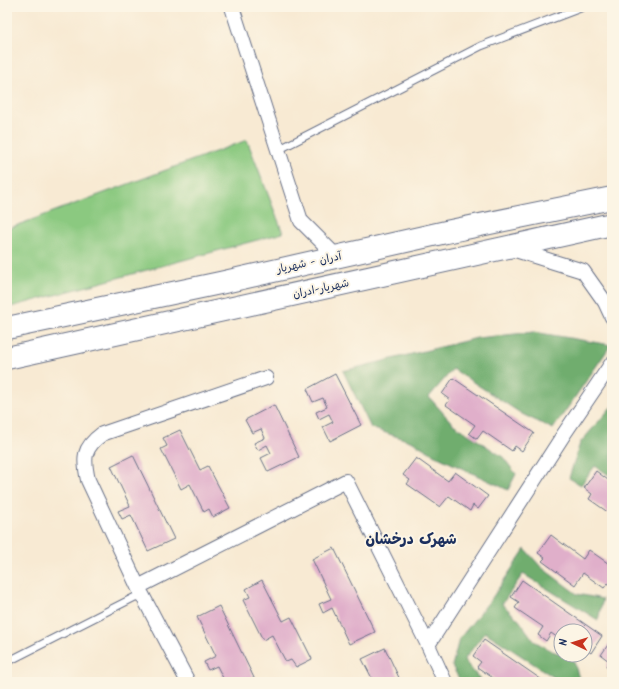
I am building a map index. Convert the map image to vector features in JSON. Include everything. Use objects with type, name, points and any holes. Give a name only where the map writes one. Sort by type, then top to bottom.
[{"type":"main road","name":"آدران - شهریار","points":[[7,328],[446,232],[612,198]]},
{"type":"main road","name":"شهریار-ادران","points":[[7,358],[612,224]]},
{"type":"street","points":[[232,7],[301,221],[337,257]]},
{"type":"street","points":[[507,248],[582,271],[605,302],[612,317]]},
{"type":"street","points":[[428,645],[564,434],[612,363]]},
{"type":"street","points":[[188,682],[139,591],[88,480],[85,467],[86,453],[92,441],[102,434],[266,378]]},
{"type":"street","points":[[139,591],[346,481],[445,682]]},
{"type":"lane","points":[[278,150],[481,46],[582,7]]},
{"type":"lane","points":[[7,662],[139,591]]},
{"type":"green space","points":[[247,140],[283,233],[7,308],[7,229]]},
{"type":"green space","points":[[534,332],[611,345],[553,429],[522,414],[453,369],[429,397],[453,424],[503,457],[516,474],[508,490],[440,458],[413,442],[371,428],[343,371],[477,338]]},
{"type":"green space","points":[[612,406],[612,477],[595,466],[581,485],[569,478],[580,443]]},
{"type":"green space","points":[[525,549],[541,567],[577,594],[603,599],[598,620],[523,574],[502,604],[519,620],[534,641],[553,651],[553,663],[574,663],[580,682],[561,682],[485,632],[464,660],[482,682],[461,682],[452,666],[459,639],[492,598]]},
{"type":"building","points":[[335,374],[361,425],[330,441],[323,427],[333,422],[329,414],[319,419],[316,412],[327,407],[323,398],[313,402],[307,389]]},
{"type":"building","points":[[453,378],[534,433],[522,451],[515,446],[512,451],[483,431],[477,439],[469,433],[475,425],[446,405],[450,400],[442,394]]},
{"type":"building","points":[[274,405],[299,457],[268,472],[261,458],[271,453],[267,445],[258,450],[254,443],[265,438],[261,429],[252,433],[245,420]]},
{"type":"building","points":[[180,430],[200,470],[208,466],[230,508],[213,517],[209,509],[204,512],[190,484],[181,489],[161,449],[167,446],[163,438]]},
{"type":"building","points":[[133,455],[174,539],[148,551],[131,515],[122,519],[118,511],[130,506],[111,466]]},
{"type":"building","points":[[416,458],[448,481],[455,472],[488,496],[478,509],[473,505],[470,511],[449,496],[440,507],[407,484],[410,480],[403,475]]},
{"type":"building","points":[[596,471],[612,483],[612,515],[589,499],[592,494],[584,488]]},
{"type":"building","points":[[551,535],[583,559],[589,550],[612,566],[612,586],[608,583],[604,588],[583,573],[575,585],[542,561],[545,558],[538,553]]},
{"type":"building","points":[[334,548],[375,632],[349,644],[332,608],[323,613],[319,604],[331,599],[312,559]]},
{"type":"building","points":[[262,580],[283,621],[291,617],[312,659],[296,667],[291,660],[286,662],[272,635],[263,640],[243,600],[250,597],[246,589]]},
{"type":"building","points":[[522,580],[583,623],[553,623],[553,634],[551,633],[546,641],[538,635],[543,627],[515,608],[519,602],[511,597]]},
{"type":"building","points":[[219,606],[256,682],[225,682],[217,666],[208,670],[204,662],[216,656],[197,617]]},
{"type":"building","points":[[593,630],[602,636],[593,650]]},
{"type":"building","points":[[612,639],[612,670],[606,666],[609,661],[601,655]]},
{"type":"building","points":[[484,640],[545,682],[499,682],[477,667],[481,662],[473,656]]},
{"type":"building","points":[[385,648],[401,682],[374,682],[362,659]]},
{"type":"district","name":"شهرک درخشان","points":[[411,540]]}]
